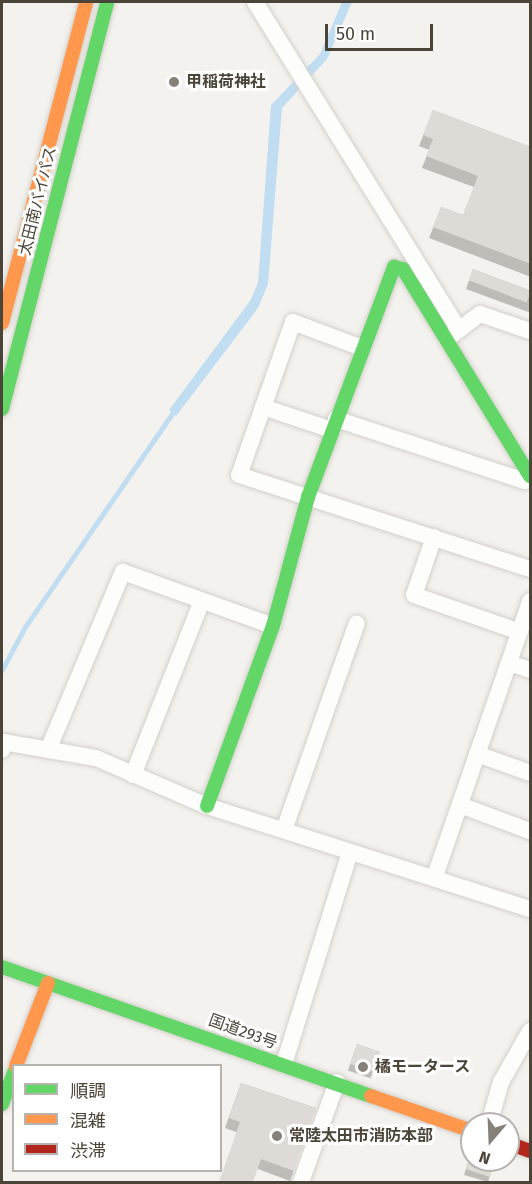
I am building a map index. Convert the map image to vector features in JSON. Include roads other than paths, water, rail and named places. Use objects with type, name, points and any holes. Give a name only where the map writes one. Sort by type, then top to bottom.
[{"type":"main road","name":"太田南バイパス","points":[[2,323],[86,2]]},
{"type":"main road","name":"太田南バイパス","points":[[2,409],[107,2]]},
{"type":"main road","points":[[207,806],[273,626],[308,497],[394,267],[403,269],[453,334],[530,476]]},
{"type":"main road","name":"国道293号","points":[[2,967],[460,1127]]},
{"type":"main road","points":[[16,1064],[48,982]]},
{"type":"main road","points":[[2,1104],[12,1077]]},
{"type":"street","points":[[255,2],[453,334],[480,314],[531,331]]},
{"type":"street","points":[[362,348],[293,322],[239,475],[531,570]]},
{"type":"street","points":[[263,407],[334,424],[525,482],[530,476]]},
{"type":"street","points":[[434,537],[414,595],[520,632]]},
{"type":"street","points":[[48,750],[123,572],[273,626]]},
{"type":"street","points":[[133,775],[202,601]]},
{"type":"street","points":[[435,876],[531,601]]},
{"type":"street","points":[[284,830],[357,623]]},
{"type":"street","points":[[509,663],[531,670]]},
{"type":"street","points":[[2,750],[3,742],[96,758],[207,806],[350,852],[435,876],[531,909]]},
{"type":"street","points":[[477,754],[531,773]]},
{"type":"street","points":[[460,805],[531,831]]},
{"type":"street","points":[[284,1064],[350,852]]},
{"type":"street","points":[[492,1112],[501,1082],[531,1031]]},
{"type":"street","points":[[301,1182],[336,1082]]},
{"type":"water","points":[[342,2],[352,2],[327,59],[282,108],[268,284],[258,308],[176,416],[169,410],[250,301],[258,283],[271,105],[320,54]]},
{"type":"waterway","points":[[2,670],[25,627],[176,408]]},
{"type":"place","name":"甲稲荷神社","points":[[174,82]]},
{"type":"place","name":"橘モータース","points":[[363,1067]]},
{"type":"place","name":"常陸太田市消防本部","points":[[277,1136]]}]
